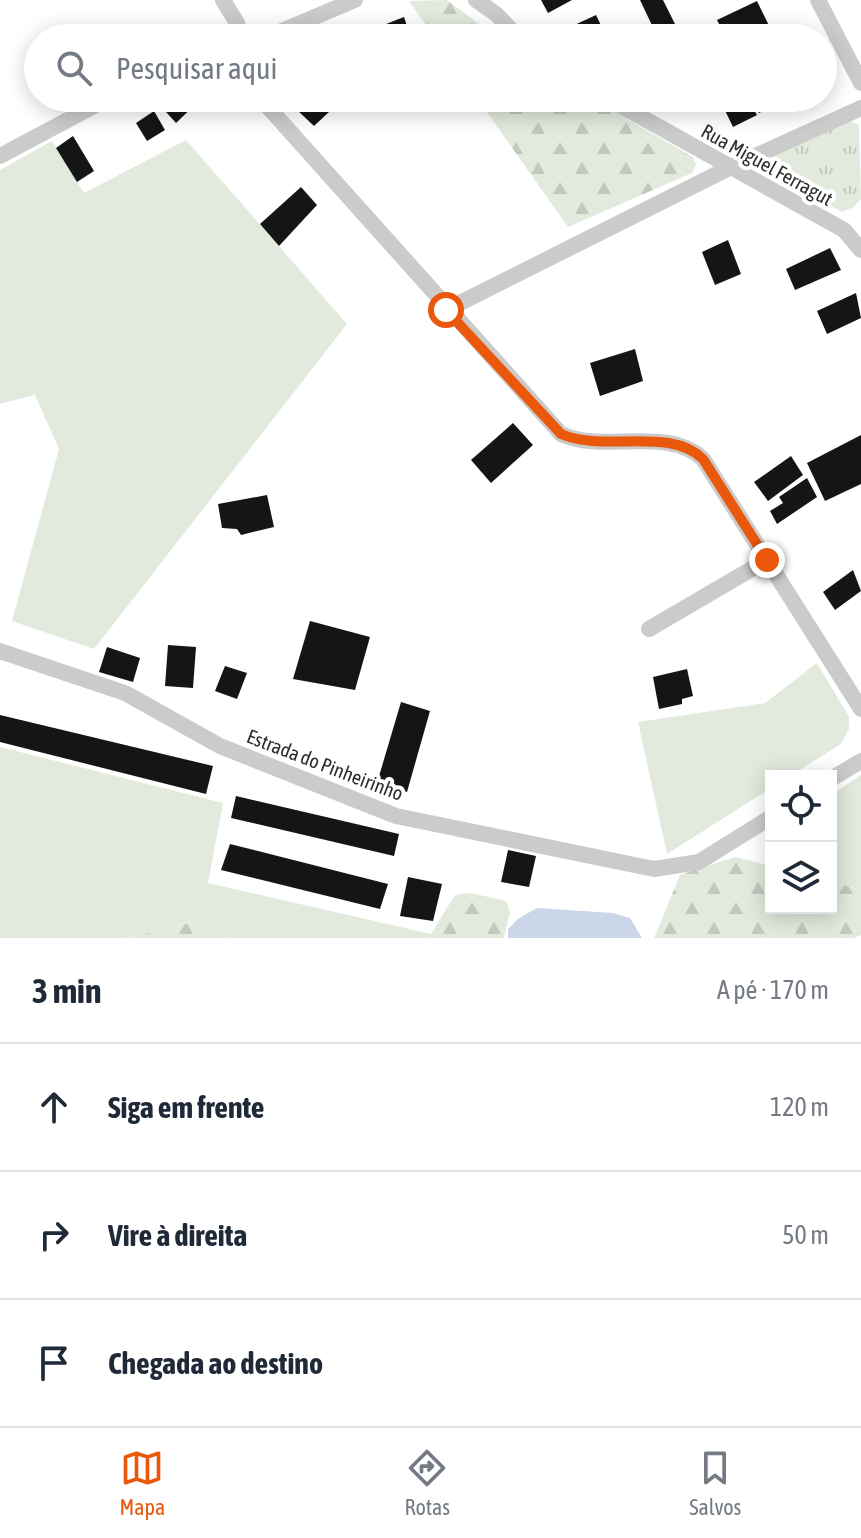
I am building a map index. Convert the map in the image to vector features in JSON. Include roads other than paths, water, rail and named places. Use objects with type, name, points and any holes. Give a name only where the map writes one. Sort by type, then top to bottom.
[{"type":"street","points":[[223,0],[237,24]]},
{"type":"street","points":[[298,24],[355,0]]},
{"type":"street","points":[[476,0],[497,7],[509,24]]},
{"type":"street","points":[[818,0],[830,24]]},
{"type":"street","points":[[837,37],[861,83]]},
{"type":"street","points":[[446,310],[729,168],[861,108]]},
{"type":"street","points":[[0,156],[83,112]]},
{"type":"street","points":[[272,112],[446,310],[561,434],[582,442],[676,444],[694,449],[861,709]]},
{"type":"street","name":"Rua Miguel Ferragut","points":[[631,112],[729,168],[853,227],[861,250]]},
{"type":"street","points":[[649,629],[767,560]]},
{"type":"street","name":"Estrada do Pinheirinho","points":[[0,651],[125,693],[220,746],[396,816],[654,869],[699,862],[765,821]]},
{"type":"street","points":[[837,775],[861,761]]},
{"type":"water","points":[[537,908],[613,913],[630,918],[642,938],[508,938],[508,929],[519,918]]}]
